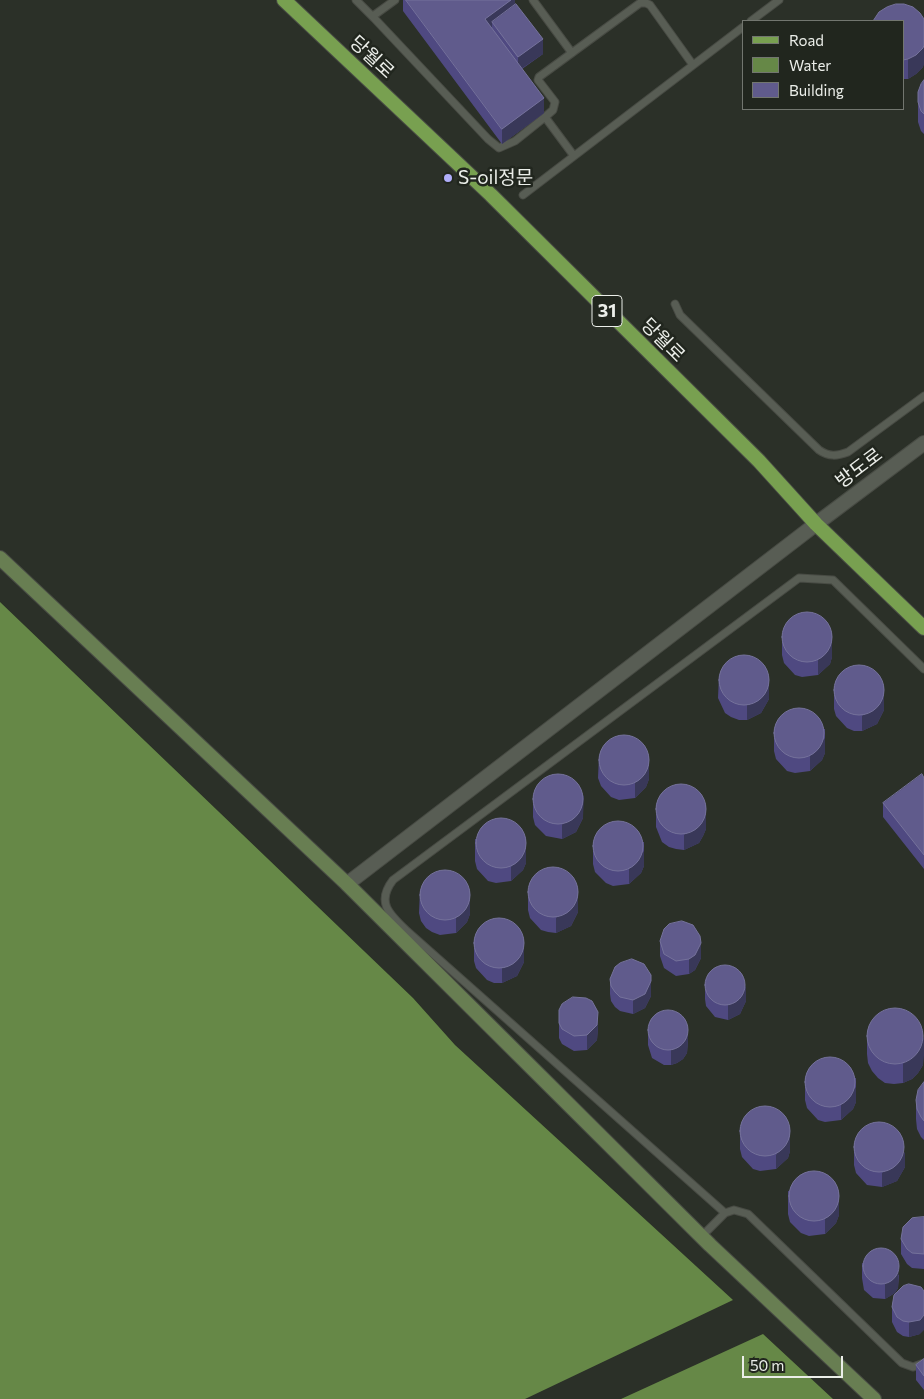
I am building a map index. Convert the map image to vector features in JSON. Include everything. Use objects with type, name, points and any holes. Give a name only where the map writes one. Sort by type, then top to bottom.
[{"type":"main road","name":"당월로","points":[[284,0],[491,195],[758,461],[816,524],[924,628]]},
{"type":"main road","points":[[0,558],[347,884],[702,1236],[874,1399]]},
{"type":"street","name":"방도로","points":[[347,884],[924,443]]},
{"type":"lane","points":[[356,0],[488,140],[499,148],[515,141],[553,110],[555,102],[538,80],[539,77],[643,2],[650,5],[693,65]]},
{"type":"lane","points":[[373,16],[395,0]]},
{"type":"lane","points":[[533,0],[572,53]]},
{"type":"lane","points":[[752,20],[779,0]]},
{"type":"lane","points":[[523,195],[742,28]]},
{"type":"lane","points":[[545,117],[574,156]]},
{"type":"lane","points":[[675,304],[680,315],[819,450],[826,454],[837,456],[848,452],[924,396]]},
{"type":"lane","points":[[725,1213],[406,930],[392,916],[384,902],[386,889],[393,880],[799,578],[833,580],[924,669]]},
{"type":"lane","points":[[702,1236],[725,1213],[734,1210],[748,1214],[902,1363],[913,1367],[924,1363]]},
{"type":"water","points":[[0,602],[413,998],[455,1045],[733,1300],[525,1399],[0,1399]]},
{"type":"water","points":[[763,1334],[833,1399],[621,1399]]},
{"type":"building","points":[[406,0],[511,0],[485,19],[544,98],[502,129]]},
{"type":"building","points":[[516,4],[543,39],[518,57],[492,22]]},
{"type":"building","points":[[904,4],[913,7],[924,19],[923,48],[916,55],[908,59],[904,60],[904,20],[874,20],[879,12],[887,7]]},
{"type":"building","points":[[924,80],[924,114],[918,102],[918,92]]},
{"type":"building","points":[[802,612],[812,612],[825,619],[832,632],[832,642],[825,655],[812,662],[802,662],[793,658],[786,651],[782,642],[782,632],[786,623],[793,616]]},
{"type":"building","points":[[739,655],[749,655],[762,662],[769,675],[769,685],[762,698],[749,705],[739,705],[730,701],[723,694],[719,685],[719,675],[723,666],[730,659]]},
{"type":"building","points":[[854,665],[864,665],[877,672],[884,685],[884,695],[877,708],[864,715],[854,715],[845,711],[838,704],[834,695],[834,685],[838,676],[845,669]]},
{"type":"building","points":[[794,708],[804,708],[817,715],[824,728],[824,738],[817,751],[804,758],[794,758],[785,754],[778,747],[774,738],[774,728],[778,719],[785,712]]},
{"type":"building","points":[[619,735],[629,735],[642,742],[649,755],[649,765],[642,778],[629,785],[619,785],[610,781],[603,774],[599,765],[599,755],[603,746],[610,739]]},
{"type":"building","points":[[553,774],[563,774],[576,781],[583,794],[583,804],[576,817],[563,824],[553,824],[544,820],[537,813],[533,804],[533,794],[537,785],[544,778]]},
{"type":"building","points":[[922,774],[924,778],[924,855],[883,803]]},
{"type":"building","points":[[676,784],[686,784],[699,791],[706,804],[706,814],[699,827],[686,834],[676,834],[667,830],[660,823],[656,814],[656,804],[660,795],[667,788]]},
{"type":"building","points":[[496,818],[506,818],[519,825],[526,838],[526,848],[519,861],[506,868],[496,868],[487,864],[480,857],[476,848],[476,838],[480,829],[487,822]]},
{"type":"building","points":[[613,821],[623,821],[636,828],[643,841],[643,851],[636,864],[623,871],[613,871],[604,867],[597,860],[593,851],[593,841],[597,832],[604,825]]},
{"type":"building","points":[[548,867],[558,867],[571,874],[578,887],[578,897],[571,910],[558,917],[548,917],[539,913],[532,906],[528,897],[528,887],[532,878],[539,871]]},
{"type":"building","points":[[440,870],[450,870],[463,877],[470,890],[470,900],[463,913],[450,920],[440,920],[431,916],[424,909],[420,900],[420,890],[424,881],[431,874]]},
{"type":"building","points":[[494,918],[504,918],[517,925],[524,938],[524,948],[517,961],[504,968],[494,968],[485,964],[478,957],[474,948],[474,938],[478,929],[485,922]]},
{"type":"building","points":[[682,921],[693,925],[700,936],[701,943],[695,955],[689,959],[676,961],[664,954],[660,941],[664,929],[669,924]]},
{"type":"building","points":[[632,959],[644,964],[651,975],[651,981],[645,994],[633,1000],[620,997],[611,986],[610,979],[615,967]]},
{"type":"building","points":[[725,965],[739,971],[745,985],[739,999],[725,1005],[711,999],[705,985],[711,971]]},
{"type":"building","points":[[573,997],[586,998],[592,1001],[598,1012],[597,1025],[587,1035],[574,1036],[562,1029],[559,1023],[559,1010],[562,1004]]},
{"type":"building","points":[[889,1008],[901,1008],[911,1012],[919,1020],[923,1036],[919,1052],[911,1060],[901,1064],[889,1064],[879,1060],[871,1052],[867,1042],[867,1030],[871,1020],[879,1012]]},
{"type":"building","points":[[668,1010],[682,1016],[688,1030],[682,1044],[668,1050],[654,1044],[648,1030],[654,1016]]},
{"type":"building","points":[[825,1057],[835,1057],[848,1064],[855,1077],[855,1087],[848,1100],[835,1107],[825,1107],[816,1103],[809,1096],[805,1087],[805,1077],[809,1068],[816,1061]]},
{"type":"building","points":[[924,1082],[924,1121],[917,1109],[916,1100],[918,1090]]},
{"type":"building","points":[[760,1106],[770,1106],[783,1113],[790,1126],[790,1136],[783,1149],[770,1156],[760,1156],[751,1152],[744,1145],[740,1136],[740,1126],[744,1117],[751,1110]]},
{"type":"building","points":[[874,1122],[884,1122],[897,1129],[904,1142],[904,1152],[897,1165],[884,1172],[874,1172],[865,1168],[858,1161],[854,1152],[854,1142],[858,1133],[865,1126]]},
{"type":"building","points":[[809,1171],[819,1171],[832,1178],[839,1191],[839,1201],[832,1214],[819,1221],[809,1221],[800,1217],[793,1210],[789,1201],[789,1191],[793,1182],[800,1175]]},
{"type":"building","points":[[924,1217],[924,1254],[912,1253],[901,1239],[903,1227],[912,1218]]},
{"type":"building","points":[[881,1248],[888,1249],[894,1253],[898,1259],[898,1273],[894,1279],[888,1283],[881,1284],[874,1283],[868,1279],[864,1273],[863,1266],[864,1259],[868,1253],[874,1249]]},
{"type":"building","points":[[909,1284],[921,1287],[924,1291],[924,1315],[920,1320],[909,1322],[897,1317],[892,1307],[894,1295],[903,1286]]},
{"type":"building","points":[[924,1359],[924,1376],[916,1365]]},
{"type":"place","name":"S-oil정문","points":[[448,178]]}]
